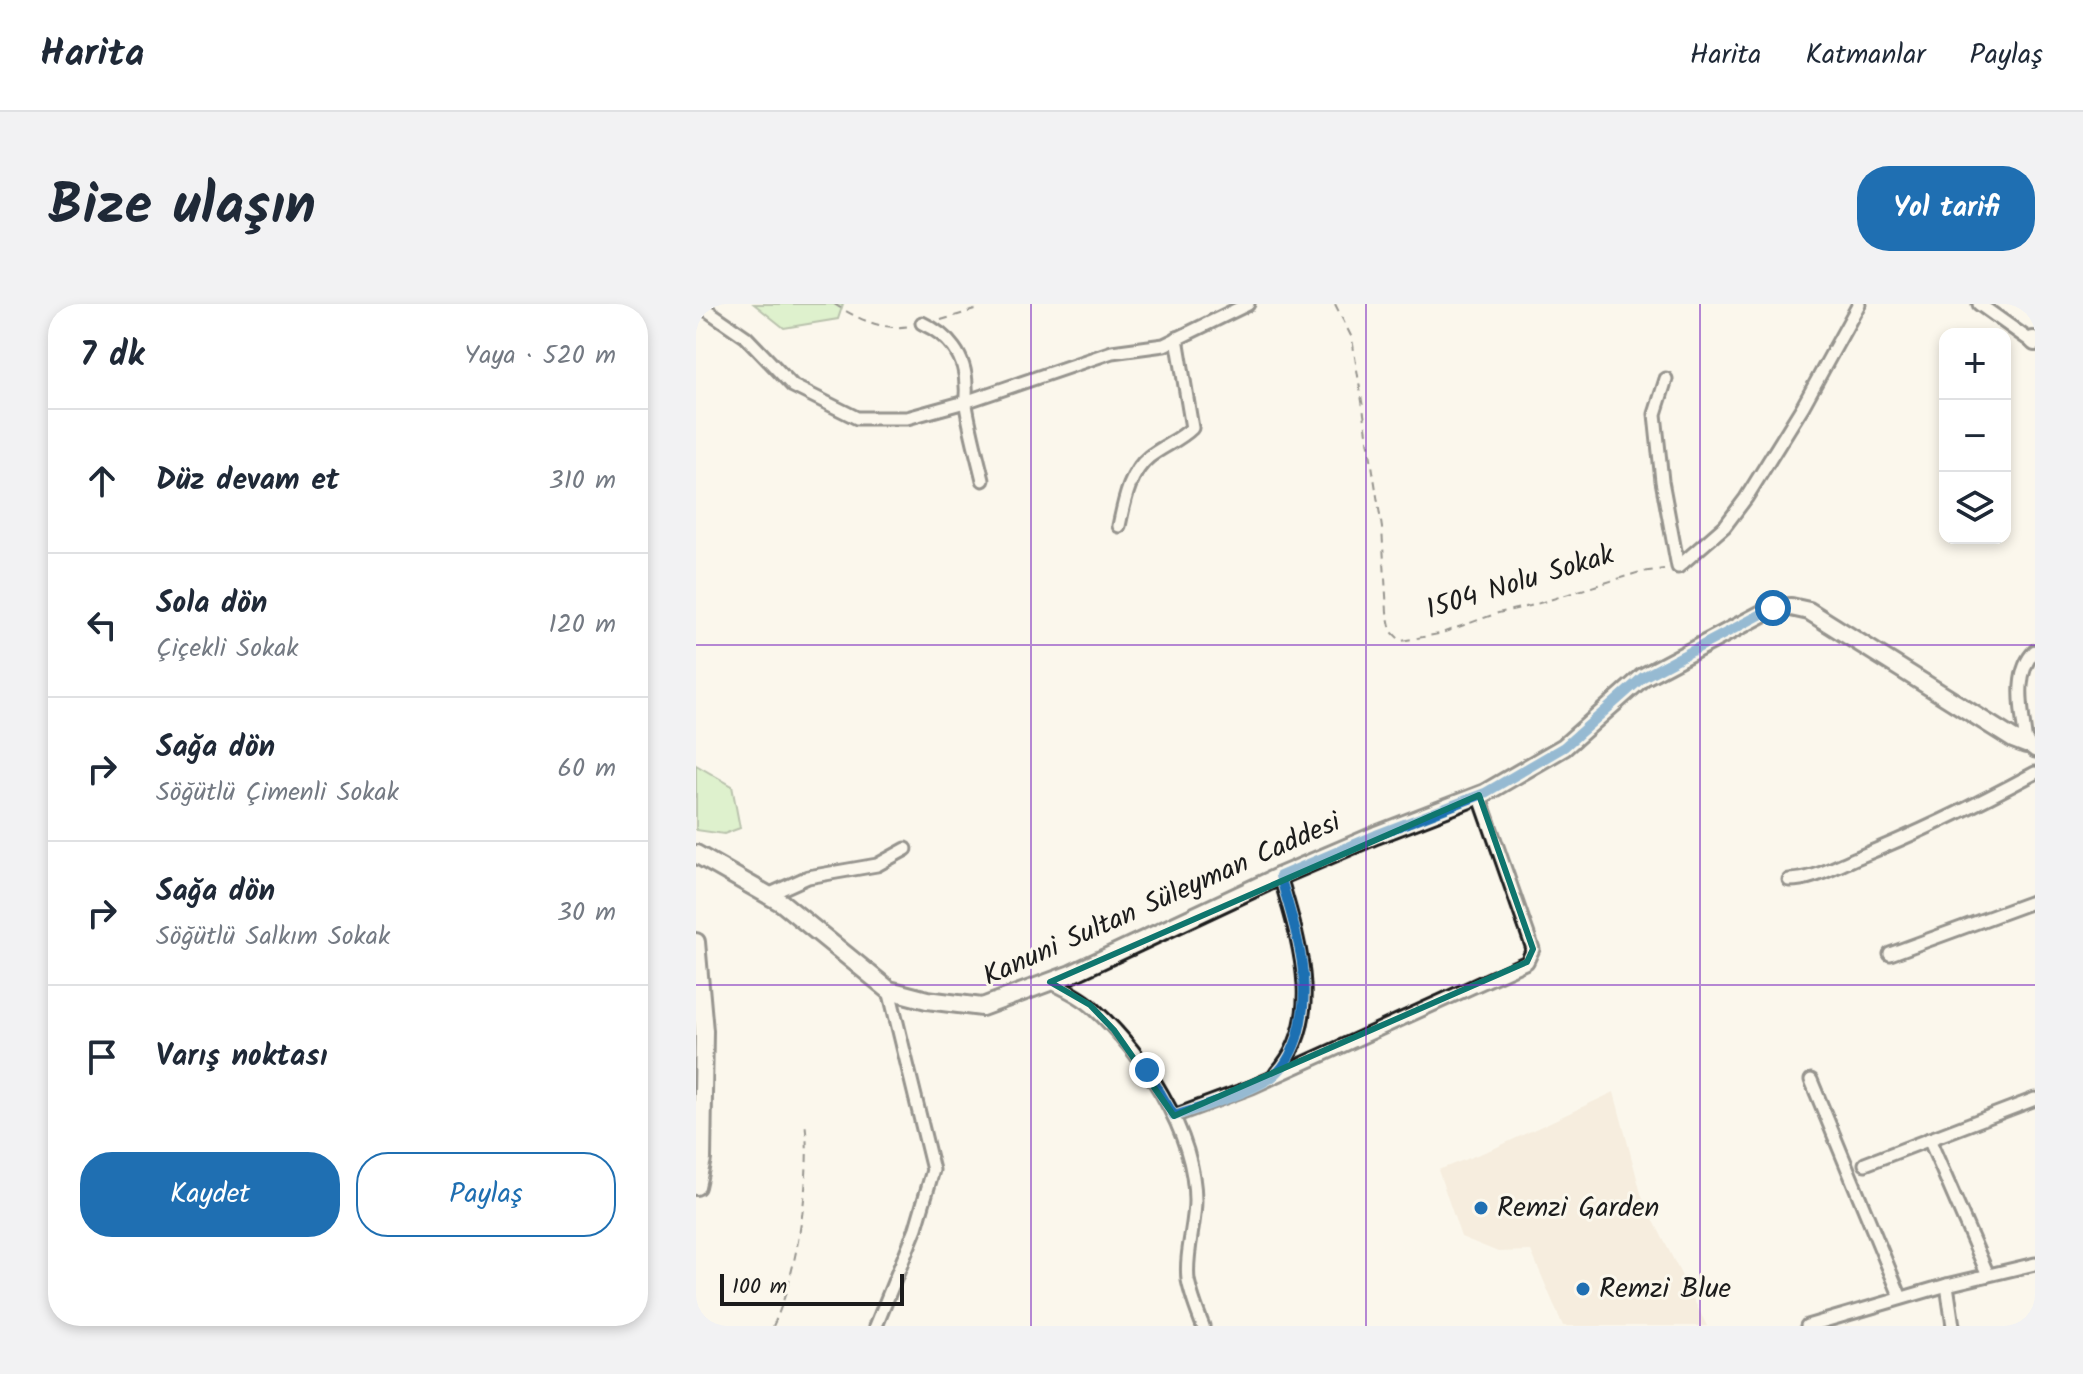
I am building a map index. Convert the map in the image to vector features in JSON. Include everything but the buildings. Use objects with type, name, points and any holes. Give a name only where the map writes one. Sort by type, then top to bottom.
[{"type":"street","points":[[698,304],[746,337],[793,386],[857,418],[907,418],[965,402],[1112,352],[1164,345],[1248,304]]},
{"type":"street","points":[[1678,567],[1725,526],[1746,498],[1803,406],[1859,304]]},
{"type":"street","points":[[1979,304],[2034,342]]},
{"type":"street","points":[[922,323],[938,330],[960,357],[967,384],[965,402],[983,480]]},
{"type":"street","points":[[1119,526],[1126,492],[1147,458],[1192,428],[1177,338]]},
{"type":"street","points":[[1666,379],[1655,414],[1662,481],[1678,567]]},
{"type":"street","name":"Kanuni Sultan Süleyman Caddesi","points":[[696,854],[782,903],[889,990],[927,1000],[982,1007],[1050,982],[1280,876],[1479,795],[1564,747],[1643,677],[1773,608],[1791,607],[1809,611],[2013,739],[2031,747]]},
{"type":"street","points":[[2031,747],[2022,703],[2022,670],[2035,651]]},
{"type":"street","points":[[1789,880],[1809,878],[1875,851],[1977,804],[2035,773]]},
{"type":"street","points":[[1174,1116],[1272,1077],[1527,962],[1533,949],[1479,795]]},
{"type":"street","points":[[768,895],[808,877],[877,865],[906,849]]},
{"type":"street","points":[[1272,1077],[1291,1057],[1302,1019],[1304,986],[1302,951],[1280,876]]},
{"type":"street","points":[[1890,954],[2035,901]]},
{"type":"street","points":[[696,942],[704,1031],[699,1100],[702,1159],[696,1186]]},
{"type":"street","points":[[1050,982],[1090,1005],[1114,1030],[1147,1070],[1174,1116],[1192,1171],[1195,1199],[1188,1278],[1203,1326]]},
{"type":"street","points":[[876,1326],[916,1228],[933,1170],[889,990]]},
{"type":"street","points":[[1811,1080],[1901,1298]]},
{"type":"street","points":[[1865,1164],[2035,1099]]},
{"type":"street","points":[[1929,1139],[1988,1275]]},
{"type":"street","points":[[1807,1326],[1947,1285],[2035,1264]]},
{"type":"street","points":[[1947,1285],[1953,1326]]},
{"type":"path","points":[[834,304],[858,319],[895,329],[954,318],[983,304]]},
{"type":"path","name":"1504 Nolu Sokak","points":[[1335,304],[1352,338],[1382,528],[1387,612],[1391,631],[1401,641],[1439,634],[1498,613],[1640,572],[1678,567]]},
{"type":"path","points":[[773,1326],[787,1296],[800,1227],[807,1156],[805,1121]]},
{"type":"highlighted area","points":[[1479,795],[1533,949],[1527,962],[1174,1116],[1114,1030],[1090,1005],[1050,982]]},
{"type":"shaded area","points":[[1614,1092],[1642,1197],[1707,1326],[1563,1326],[1531,1251],[1498,1252],[1461,1237],[1438,1170],[1495,1148]]},
{"type":"green space","points":[[754,304],[843,304],[838,319],[784,328]]},
{"type":"green space","points":[[696,765],[732,786],[740,828],[724,834],[696,830]]},
{"type":"place","name":"Remzi Garden","points":[[1481,1208]]},
{"type":"place","name":"Remzi Blue","points":[[1583,1289]]},
{"type":"route","points":[[1147,1070],[1174,1116],[1272,1077],[1291,1057],[1302,1019],[1304,986],[1302,951],[1280,876],[1485,793],[1564,747],[1643,677],[1773,608]]}]
